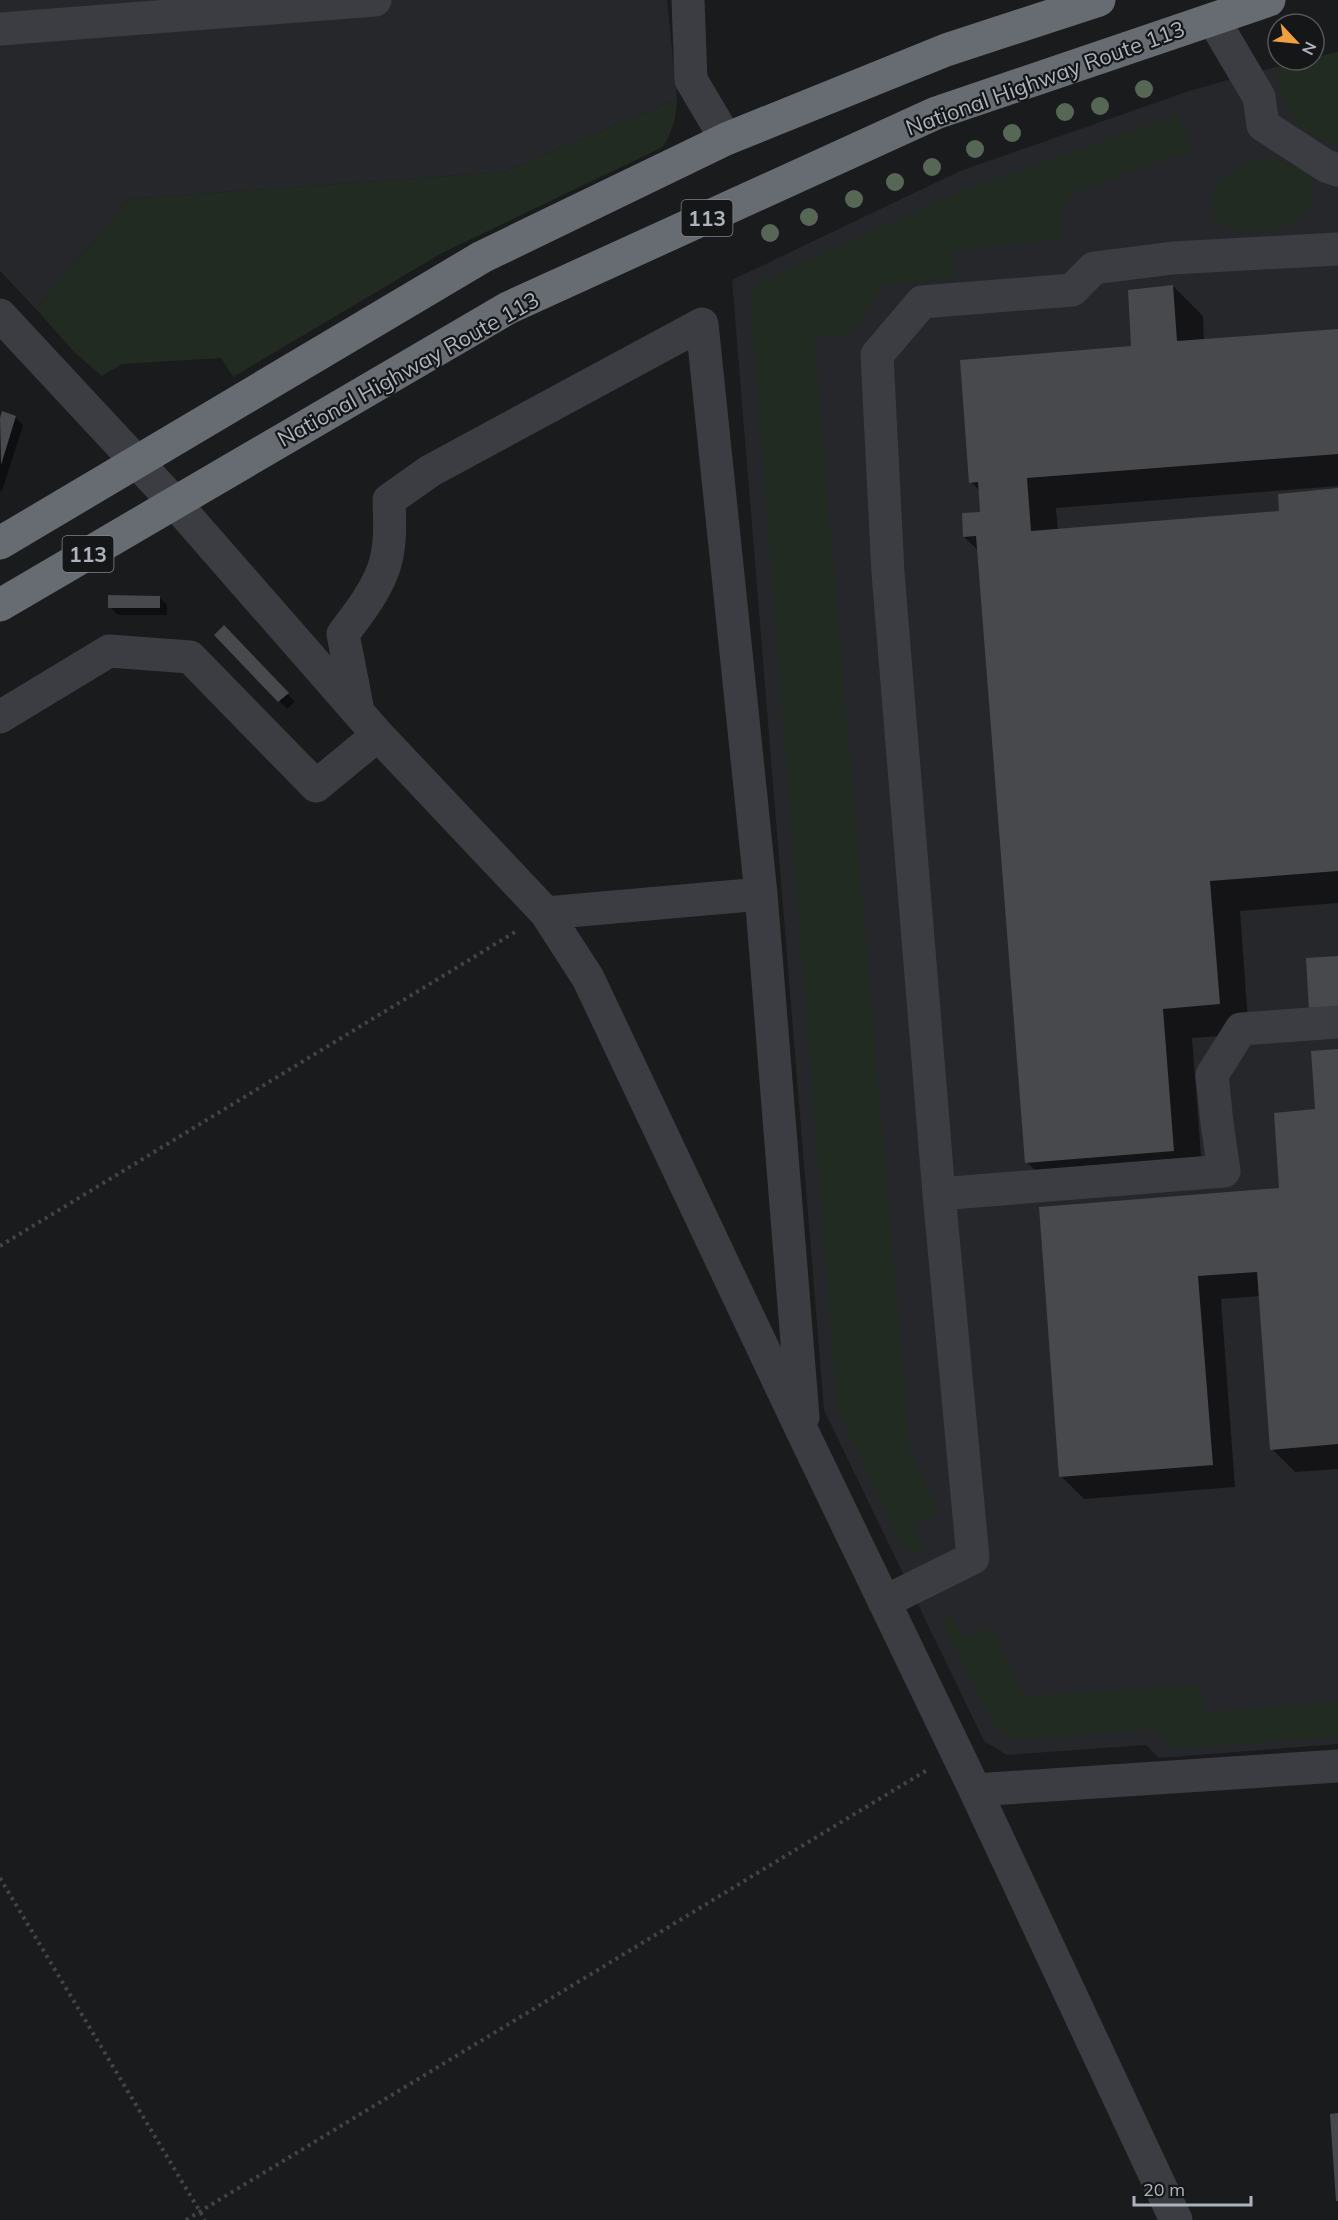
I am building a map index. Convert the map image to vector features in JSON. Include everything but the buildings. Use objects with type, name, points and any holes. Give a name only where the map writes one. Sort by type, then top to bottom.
[{"type":"highway","name":"113","points":[[0,543],[482,257],[726,139],[946,50],[1099,0]]},
{"type":"highway","name":"National Highway Route 113","points":[[0,605],[508,308],[936,113],[1269,0]]},
{"type":"street","points":[[0,29],[375,0]]},
{"type":"street","points":[[688,0],[690,80],[726,139]]},
{"type":"street","points":[[1214,19],[1259,97],[1263,125],[1326,166],[1338,170]]},
{"type":"street","points":[[884,1602],[973,1558],[939,1194],[888,573],[877,355],[922,302],[1072,290],[1094,268],[1173,258],[1338,249]]},
{"type":"street","points":[[0,315],[175,502],[368,724],[546,913],[588,978],[975,1790],[1176,2220]]},
{"type":"street","points":[[368,724],[343,634],[368,601],[384,569],[390,533],[389,500],[430,471],[702,324],[761,894],[805,1437]]},
{"type":"street","points":[[0,717],[109,651],[190,657],[316,786],[368,724]]},
{"type":"street","points":[[546,913],[761,894]]},
{"type":"street","points":[[939,1194],[1224,1172],[1216,1123],[1212,1075],[1241,1029],[1338,1022]]},
{"type":"street","points":[[975,1790],[1338,1766]]},
{"type":"path","points":[[0,1246],[546,913]]},
{"type":"path","points":[[186,2220],[956,1752]]},
{"type":"path","points":[[0,1878],[205,2220]]},
{"type":"shaded area","points":[[0,0],[667,0],[677,99],[504,172],[129,199],[36,309],[0,271]]},
{"type":"shaded area","points":[[1338,52],[1338,1744],[1159,1758],[1146,1745],[1007,1755],[984,1741],[824,1410],[732,280],[960,171],[1192,90],[1266,70],[1266,72],[1326,72],[1326,55]]},
{"type":"shaded area","points":[[1338,52],[1338,144],[1323,140],[1301,127],[1288,107],[1277,72],[1326,72],[1326,55]]},
{"type":"shaded area","points":[[677,99],[673,124],[663,147],[442,253],[233,377],[221,358],[122,364],[102,376],[76,354],[36,309],[129,199],[504,172]]},
{"type":"shaded area","points":[[1179,114],[1191,150],[1072,193],[1062,211],[1062,239],[952,251],[954,278],[883,286],[850,334],[814,337],[910,1450],[939,1514],[912,1524],[925,1554],[904,1550],[837,1408],[750,299],[758,283],[962,191]]},
{"type":"shaded area","points":[[1270,158],[1295,166],[1310,178],[1313,185],[1312,197],[1309,208],[1302,216],[1281,228],[1257,231],[1234,229],[1214,218],[1210,197],[1220,180],[1243,163]]},
{"type":"shaded area","points":[[950,1611],[964,1637],[991,1627],[1024,1696],[1201,1685],[1204,1712],[1338,1702],[1338,1737],[1175,1749],[1154,1729],[1016,1740],[995,1727],[943,1624]]}]
